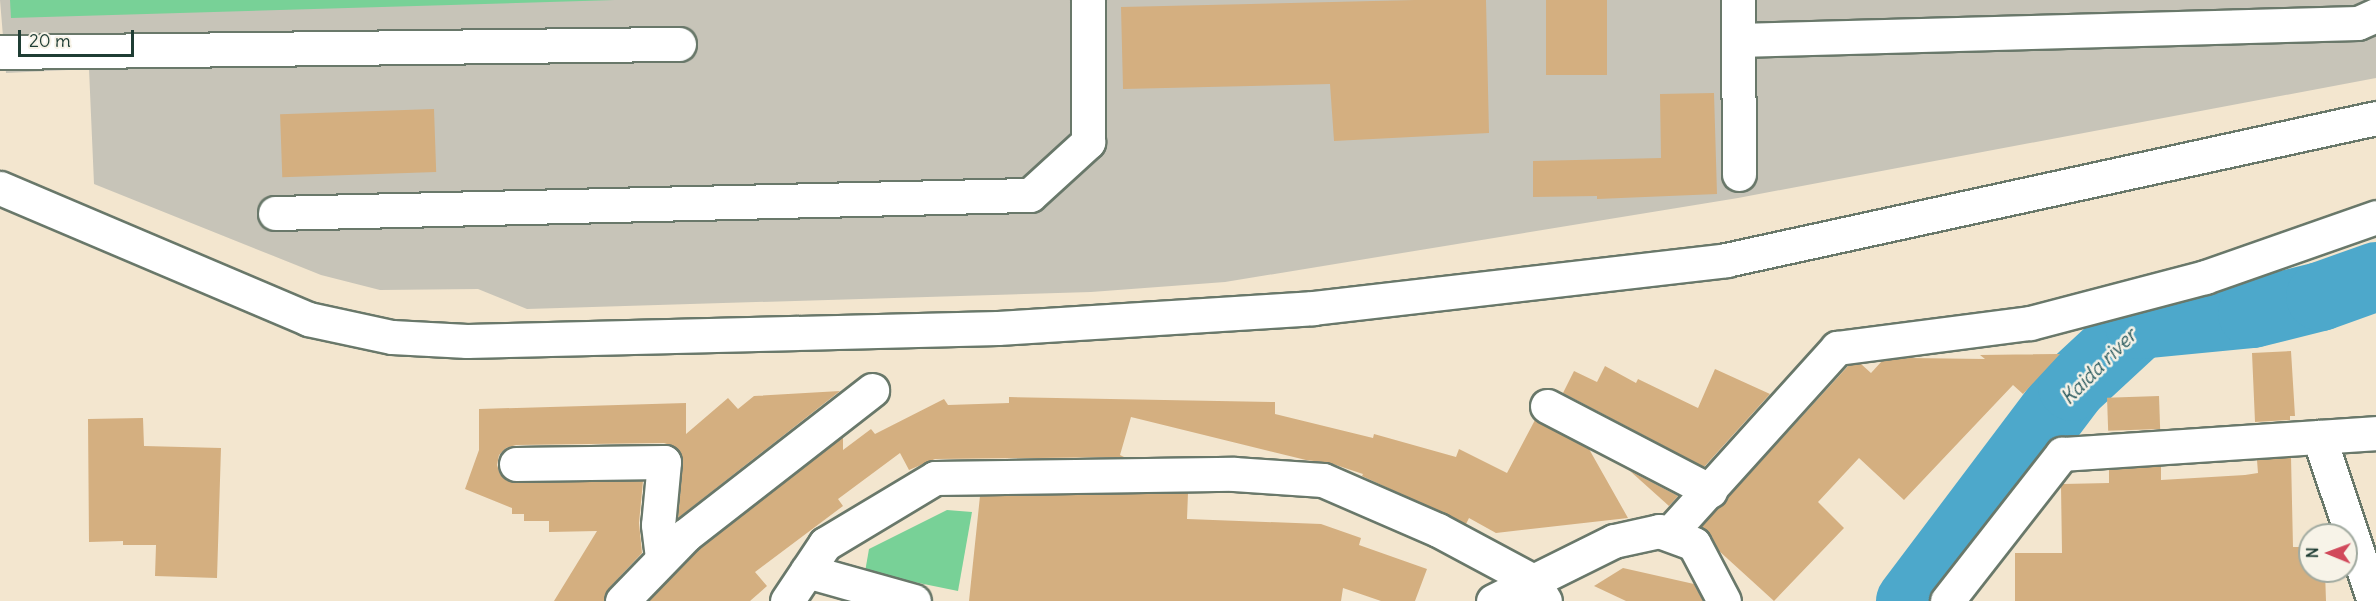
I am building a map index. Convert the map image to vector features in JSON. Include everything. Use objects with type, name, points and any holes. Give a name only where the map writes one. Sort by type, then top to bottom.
[{"type":"street","points":[[275,213],[1030,195],[1088,142],[1088,0]]},
{"type":"street","points":[[1738,0],[1739,174]]},
{"type":"street","points":[[1738,39],[2358,23],[2376,15]]},
{"type":"street","points":[[0,52],[679,44]]},
{"type":"street","points":[[0,188],[308,319],[392,337],[467,341],[998,328],[1313,308],[1726,260],[2376,118]]},
{"type":"street","points":[[1669,534],[1838,348],[2030,323],[2205,277],[2376,218]]},
{"type":"street","points":[[622,601],[686,535],[872,390]]},
{"type":"street","points":[[1547,406],[1710,490]]},
{"type":"street","points":[[1947,601],[2062,454],[2376,433]]},
{"type":"street","points":[[2319,437],[2374,601]]},
{"type":"street","points":[[516,464],[664,462],[658,525],[662,558]]},
{"type":"street","points":[[787,601],[825,544],[935,478],[1233,474],[1323,480],[1438,530],[1539,591]]},
{"type":"street","points":[[1492,601],[1539,591],[1614,541],[1659,531],[1694,544],[1724,601]]},
{"type":"street","points":[[807,571],[914,601]]},
{"type":"shaded area","points":[[0,0],[2376,0],[2376,78],[1738,198],[1225,282],[1091,292],[527,309],[478,289],[380,290],[321,275],[94,184],[89,69],[6,73]]},
{"type":"green space","points":[[10,0],[615,0],[11,18]]},
{"type":"green space","points":[[947,510],[972,512],[958,591],[865,572],[869,549]]},
{"type":"building","points":[[1486,0],[1489,133],[1334,141],[1330,84],[1123,89],[1121,7]]},
{"type":"building","points":[[1546,0],[1607,0],[1607,75],[1546,75]]},
{"type":"building","points":[[1714,93],[1717,194],[1597,199],[1597,196],[1533,197],[1533,161],[1661,158],[1660,94]]},
{"type":"building","points":[[434,109],[436,172],[282,177],[280,114]]},
{"type":"building","points":[[2291,351],[2295,416],[2290,416],[2290,420],[2255,422],[2252,353]]},
{"type":"building","points":[[2060,354],[2023,394],[2013,385],[1904,500],[1859,458],[1818,502],[1844,528],[1774,601],[1718,550],[1711,535],[1701,527],[1849,365],[1861,364],[1871,373],[1882,361],[1909,358],[1985,359],[1980,355]]},
{"type":"building","points":[[1605,366],[1636,383],[1638,379],[1698,408],[1715,369],[1770,394],[1704,467],[1563,393],[1574,371],[1597,382]]},
{"type":"building","points":[[840,391],[678,518],[683,463],[680,453],[673,446],[664,443],[516,445],[506,448],[499,455],[497,465],[500,474],[506,480],[516,483],[643,481],[639,523],[642,553],[609,588],[604,601],[554,601],[597,531],[549,532],[549,521],[524,521],[524,514],[512,514],[512,508],[465,489],[479,450],[479,409],[686,403],[686,434],[728,398],[738,409],[754,396]]},
{"type":"building","points":[[2159,396],[2160,429],[2108,431],[2107,398]]},
{"type":"building","points":[[1009,397],[1275,402],[1275,414],[1373,438],[1374,434],[1456,457],[1459,449],[1507,473],[1535,420],[1589,449],[1628,518],[1496,533],[1469,518],[1466,524],[1362,476],[1363,474],[1330,463],[1306,460],[1131,417],[1120,455],[1124,457],[935,459],[909,470],[900,453],[838,499],[843,506],[755,572],[767,586],[750,601],[648,601],[699,549],[843,437],[843,450],[871,429],[875,434],[944,399],[948,405],[1009,403]]},
{"type":"building","points":[[143,418],[144,446],[221,448],[217,578],[155,576],[156,545],[123,545],[123,541],[89,542],[88,419]]},
{"type":"building","points":[[2291,457],[2293,547],[2298,547],[2298,583],[2325,583],[2326,601],[2015,601],[2015,553],[2062,553],[2061,486],[2063,484],[2109,483],[2109,470],[2161,466],[2161,480],[2245,475],[2258,473],[2257,460]]},
{"type":"building","points":[[1630,471],[1678,496],[1669,506]]},
{"type":"building","points":[[1188,493],[1187,519],[1321,524],[1361,538],[1359,545],[1427,569],[1415,601],[1381,601],[1343,588],[1341,601],[969,601],[980,496]]},
{"type":"building","points":[[1623,568],[1694,584],[1703,601],[1626,601],[1594,586]]},
{"type":"waterway","name":"Kaida river","points":[[1910,601],[2072,386],[2139,324],[2252,313],[2320,296],[2376,276]]}]
